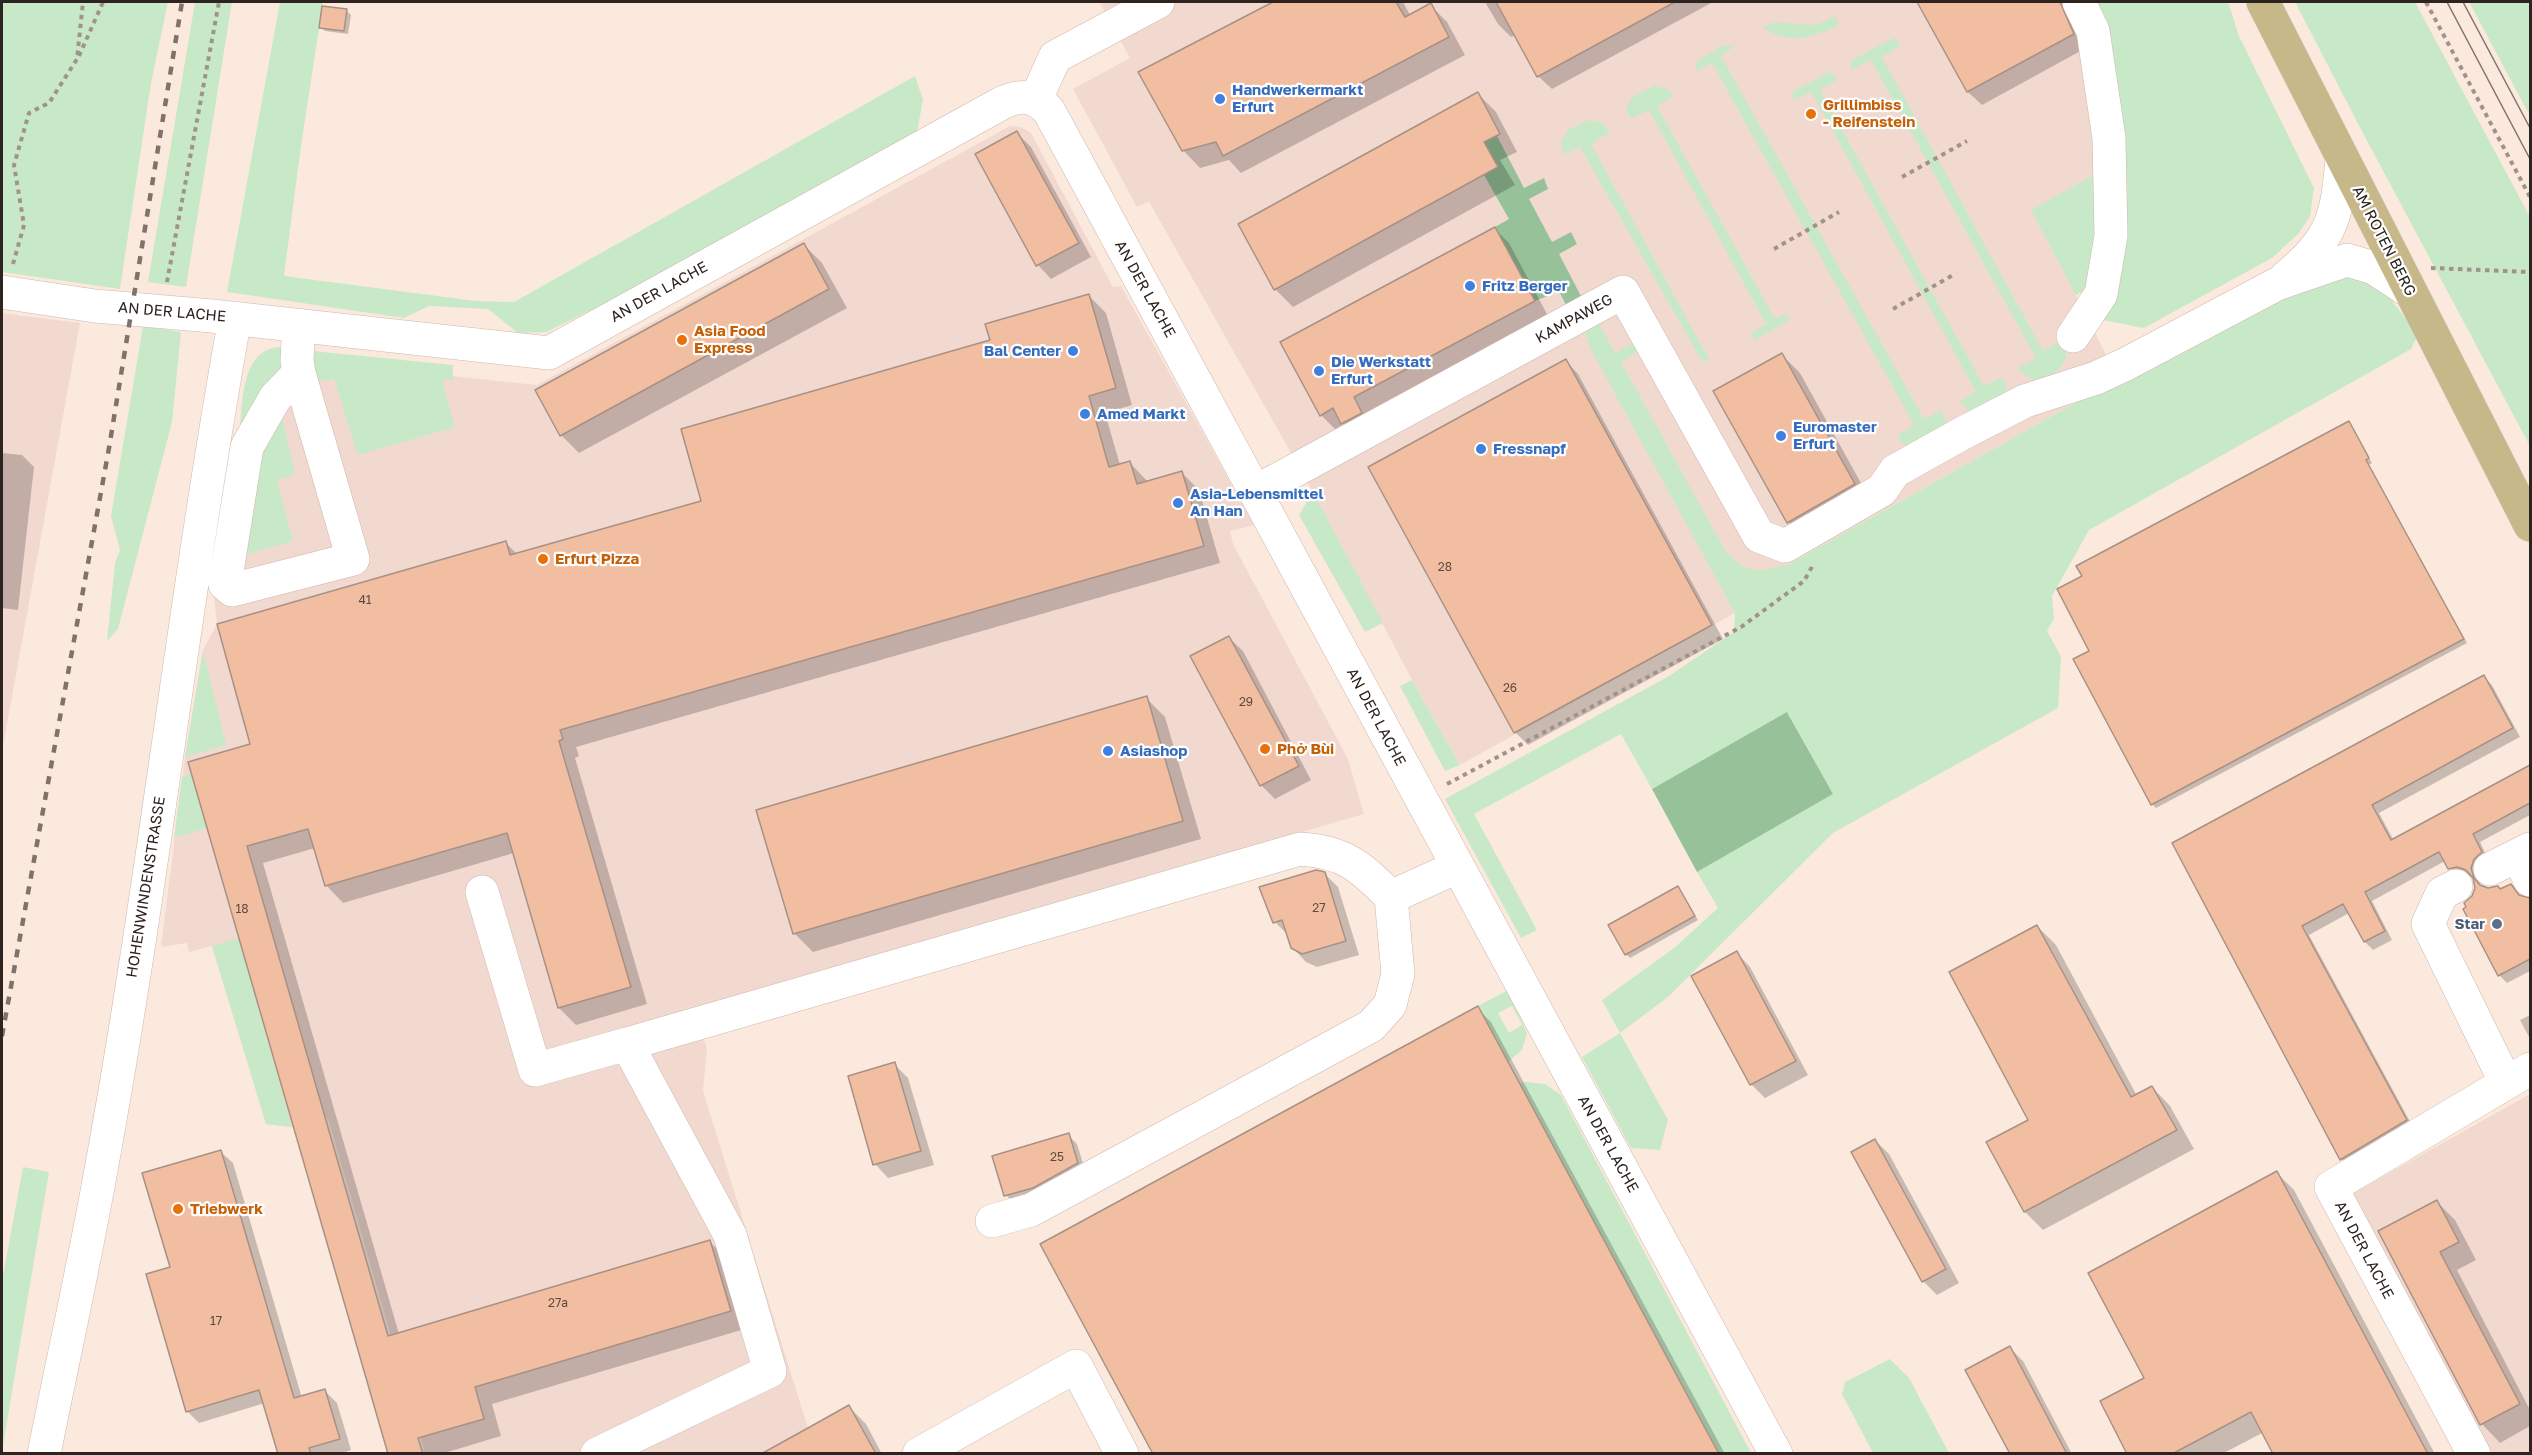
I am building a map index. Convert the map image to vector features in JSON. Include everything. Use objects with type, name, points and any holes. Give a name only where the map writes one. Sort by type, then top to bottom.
[{"type":"main road","name":"AM ROTEN BERG","points":[[2263,2],[2342,159],[2417,279],[2530,525]]},
{"type":"main road","name":"AM ROTEN BERG","points":[[2509,478],[2530,510]]},
{"type":"street","points":[[1035,99],[1055,57],[1158,2]]},
{"type":"street","points":[[2073,336],[2101,294],[2111,236],[2109,138],[2093,31],[2079,2]]},
{"type":"street","name":"AN DER LACHE","points":[[7,279],[162,312],[549,353],[1002,103],[1021,96],[1035,99],[1049,111],[1776,1454]]},
{"type":"street","points":[[2277,284],[2302,264],[2333,223],[2342,159]]},
{"type":"street","points":[[2277,284],[2347,260],[2417,279]]},
{"type":"street","name":"KAMPAWEG","points":[[1255,492],[1623,292],[1759,536],[1785,546],[1881,490],[1895,471],[1963,433],[2025,401],[2096,378],[2126,364],[2277,284]]},
{"type":"street","name":"HOHENWINDENSTRASSE","points":[[44,1454],[102,1169],[155,832],[194,562],[235,318]]},
{"type":"street","points":[[299,325],[297,360],[299,373],[353,559],[232,590],[225,584],[247,447],[275,398],[299,373]]},
{"type":"street","points":[[482,892],[534,1070],[1300,849],[1328,851],[1361,867],[1391,897],[1398,974],[1390,1005],[1371,1026],[1031,1210],[992,1221]]},
{"type":"street","points":[[1391,897],[1457,867]]},
{"type":"street","points":[[2456,886],[2442,893],[2428,924],[2518,1076]]},
{"type":"street","points":[[597,1454],[770,1371],[730,1234],[627,1044]]},
{"type":"street","name":"AN DER LACHE","points":[[2474,1454],[2331,1187],[2518,1076]]},
{"type":"street","points":[[919,1454],[1076,1366],[1122,1454]]},
{"type":"path","points":[[77,59],[83,2]]},
{"type":"path","points":[[7,279],[24,225],[14,165],[28,113],[49,103],[77,59],[103,2]]},
{"type":"path","points":[[162,312],[191,142],[219,2]]},
{"type":"path","points":[[2426,2],[2530,197]]},
{"type":"path","points":[[1902,177],[1967,141]]},
{"type":"path","points":[[1774,249],[1839,212]]},
{"type":"path","points":[[2417,279],[2530,272]]},
{"type":"path","points":[[1893,309],[1955,274]]},
{"type":"path","points":[[1420,799],[1741,627],[1804,581],[1815,562]]},
{"type":"shaded area","points":[[1099,2],[2067,2],[2082,30],[2101,171],[2096,284],[2076,295],[2118,379],[1789,564],[1735,613],[1460,765],[1412,680],[1313,492],[1149,202],[1137,207],[1073,89],[1130,58]]},
{"type":"shaded area","points":[[1010,126],[1021,127],[1031,133],[1113,287],[1121,286],[1254,525],[1230,531],[1233,544],[1348,759],[1364,814],[694,1008],[707,1049],[703,1091],[808,1428],[761,1453],[425,1453],[328,1118],[292,1127],[266,1124],[212,946],[189,952],[187,943],[161,947],[185,757],[203,650],[217,624],[214,598],[246,386],[271,357],[537,385]]},
{"type":"shaded area","points":[[2,313],[80,323],[2,752]]},
{"type":"shaded area","points":[[2530,1094],[2530,1453],[2465,1453],[2330,1206]]},
{"type":"green space","points":[[2,2],[168,2],[151,83],[120,289],[2,272]]},
{"type":"green space","points":[[195,2],[232,2],[186,287],[148,282]]},
{"type":"green space","points":[[280,2],[323,2],[284,276],[476,301],[514,302],[915,76],[923,100],[917,132],[608,302],[546,332],[518,333],[488,309],[429,306],[404,318],[227,292]]},
{"type":"green space","points":[[2088,2],[2228,2],[2239,36],[2314,188],[2310,216],[2299,233],[2272,258],[2144,328],[2103,320]]},
{"type":"green space","points":[[2295,2],[2415,2],[2530,217],[2530,446],[2365,137]]},
{"type":"green space","points":[[2469,2],[2530,2],[2530,116]]},
{"type":"green space","points":[[1835,16],[1839,25],[1801,38],[1781,36],[1763,27],[1775,22],[1815,25]]},
{"type":"green space","points":[[1895,37],[1900,46],[1882,57],[2043,351],[2063,340],[2067,357],[2059,370],[2040,381],[2029,378],[2017,368],[2036,358],[1871,60],[1852,70],[1850,61]]},
{"type":"green space","points":[[1724,45],[1735,46],[1721,56],[1924,419],[1941,410],[1946,421],[1942,432],[1907,446],[1901,442],[1898,435],[1914,425],[1712,63],[1695,72],[1697,61]]},
{"type":"green space","points":[[1829,72],[1833,73],[1837,80],[1820,90],[1984,386],[2002,377],[2007,387],[2006,395],[1970,414],[1960,401],[1976,392],[1827,120],[1811,92],[1794,100],[1792,95],[1794,91]]},
{"type":"green space","points":[[1655,85],[1667,89],[1674,96],[1657,106],[1775,319],[1786,313],[1790,320],[1754,340],[1751,333],[1766,324],[1649,110],[1631,119],[1626,109],[1631,98]]},
{"type":"green space","points":[[1589,120],[1602,123],[1610,132],[1591,144],[1709,359],[1703,363],[1580,147],[1564,155],[1561,142],[1568,130]]},
{"type":"green space","points":[[1497,136],[1524,188],[1544,178],[1548,189],[1529,199],[1552,242],[1571,232],[1577,244],[1559,254],[1582,298],[1568,309],[1559,291],[1535,301],[1495,227],[1509,219],[1484,175],[1484,142]]},
{"type":"green space","points":[[2101,171],[2096,284],[2076,295],[2031,210]]},
{"type":"green space","points":[[2341,274],[2380,285],[2418,335],[2411,349],[2089,530],[2052,596],[2054,618],[2047,631],[2061,657],[2058,708],[1833,833],[1668,997],[1620,1033],[1602,1000],[1674,948],[1718,908],[1697,872],[1833,794],[1788,713],[1652,789],[1621,734],[1474,814],[1537,930],[1521,938],[1445,799],[1669,676],[1734,632],[1735,613],[1590,348],[1584,329],[1598,322],[1615,353],[1634,343],[1638,351],[1621,362],[1726,552],[1741,565],[1762,570],[1789,564],[2118,379],[2305,285]]},
{"type":"green space","points":[[143,326],[181,332],[172,422],[118,629],[107,641],[115,563],[120,550],[111,516]]},
{"type":"green space","points":[[280,347],[285,353],[287,374],[239,441],[245,383],[250,369],[256,358],[266,350]]},
{"type":"green space","points":[[313,351],[453,365],[453,380],[442,380],[455,427],[358,455],[334,379],[315,382]]},
{"type":"green space","points":[[280,409],[295,474],[277,480],[293,541],[238,557],[255,453]]},
{"type":"green space","points":[[1313,492],[1383,623],[1365,632],[1299,515]]},
{"type":"green space","points":[[203,650],[226,745],[185,757]]},
{"type":"green space","points":[[1412,680],[1460,765],[1445,771],[1400,686]]},
{"type":"green space","points":[[1787,712],[1833,794],[1697,872],[1652,789]]},
{"type":"green space","points":[[191,774],[207,828],[174,838],[182,777]]},
{"type":"green space","points":[[238,938],[292,1127],[266,1124],[212,946]]},
{"type":"green space","points":[[1508,990],[1527,1033],[1522,1050],[1508,1062],[1478,1006]],"holes":[[[1512,1006],[1522,1025],[1509,1033],[1498,1013]]]},
{"type":"green space","points":[[1620,1033],[1668,1120],[1660,1150],[1631,1148],[1582,1057]]},
{"type":"green space","points":[[1519,1083],[1545,1084],[1561,1095],[1751,1453],[1719,1453]]},
{"type":"green space","points":[[23,1167],[49,1172],[2,1451],[2,1281]]},
{"type":"green space","points":[[1890,1359],[1909,1378],[1949,1453],[1873,1453],[1842,1394],[1845,1382]]},
{"type":"building","points":[[1273,2],[1396,2],[1405,17],[1431,3],[1449,37],[1223,156],[1216,142],[1182,151],[1138,72]]},
{"type":"building","points":[[1496,2],[1675,2],[1537,77]]},
{"type":"building","points":[[1917,2],[2060,2],[2074,34],[1967,92]]},
{"type":"building","points":[[322,6],[347,9],[344,31],[319,28]]},
{"type":"building","points":[[1478,92],[1500,134],[1484,142],[1498,167],[1274,290],[1238,224]]},
{"type":"building","points":[[1017,131],[1079,243],[1036,266],[975,154]]},
{"type":"building","points":[[1495,227],[1535,301],[1354,397],[1362,413],[1341,424],[1333,408],[1320,416],[1280,342]]},
{"type":"building","name":"Asia Food Express","points":[[804,243],[829,289],[560,436],[535,390]]},
{"type":"building","points":[[1089,294],[1116,388],[1089,396],[1109,467],[1130,461],[1137,484],[1182,471],[1204,546],[560,730],[563,739],[559,741],[631,987],[558,1008],[507,833],[325,886],[308,829],[247,846],[388,1336],[710,1240],[731,1311],[475,1387],[484,1419],[418,1438],[423,1454],[388,1454],[188,762],[250,744],[217,624],[506,541],[510,555],[701,501],[681,429],[990,340],[985,324]]},
{"type":"building","points":[[1782,353],[1855,484],[1787,523],[1713,391]]},
{"type":"building","points":[[1566,359],[1712,625],[1514,733],[1368,467]]},
{"type":"building","points":[[2349,421],[2369,458],[2366,460],[2464,639],[2151,805],[2073,659],[2089,651],[2057,589],[2082,576],[2076,566]]},
{"type":"building","points":[[1229,636],[1299,766],[1260,786],[1190,656]]},
{"type":"building","points":[[2484,675],[2513,728],[2372,805],[2391,840],[2530,765],[2530,803],[2473,834],[2482,852],[2474,859],[2471,868],[2474,878],[2480,885],[2488,888],[2498,886],[2500,889],[2511,884],[2519,895],[2530,898],[2530,959],[2498,976],[2463,909],[2466,907],[2464,903],[2472,896],[2475,888],[2473,878],[2466,870],[2457,867],[2448,869],[2439,852],[2365,892],[2385,931],[2364,942],[2343,904],[2302,926],[2407,1120],[2340,1160],[2172,843]]},
{"type":"building","points":[[1147,696],[1183,821],[793,934],[756,810]]},
{"type":"building","points":[[1316,870],[1325,872],[1346,941],[1302,954],[1291,948],[1282,920],[1273,923],[1259,887]]},
{"type":"building","points":[[1678,886],[1695,916],[1625,955],[1608,925]]},
{"type":"building","points":[[2037,925],[2131,1097],[2152,1086],[2177,1130],[2024,1212],[1986,1142],[2028,1120],[1949,972]]},
{"type":"building","points":[[1737,951],[1796,1061],[1750,1085],[1691,976]]},
{"type":"building","points":[[1478,1006],[1719,1454],[1153,1454],[1040,1244]]},
{"type":"building","points":[[895,1062],[921,1151],[873,1165],[848,1076]]},
{"type":"building","points":[[1069,1133],[1078,1163],[1033,1188],[1004,1196],[992,1156]]},
{"type":"building","points":[[1875,1139],[1946,1269],[1922,1282],[1851,1152]]},
{"type":"building","points":[[221,1150],[294,1398],[325,1389],[340,1439],[309,1448],[311,1454],[278,1454],[259,1390],[186,1412],[146,1274],[170,1267],[142,1173]]},
{"type":"building","points":[[2277,1171],[2428,1454],[2273,1454],[2251,1412],[2172,1454],[2127,1454],[2100,1401],[2144,1378],[2088,1273]]},
{"type":"building","points":[[2437,1200],[2459,1242],[2440,1252],[2520,1404],[2480,1425],[2378,1231]]},
{"type":"building","points":[[2010,1346],[2067,1454],[2010,1454],[1965,1370]]},
{"type":"building","points":[[849,1405],[876,1454],[761,1454],[808,1428]]},
{"type":"tram line","points":[[2447,2],[2530,159]]},
{"type":"tram line","points":[[2463,2],[2530,128]]},
{"type":"railway","points":[[2,1036],[109,448],[182,2]]},
{"type":"place","name":"Handwerkermarkt Erfurt","points":[[1220,99]]},
{"type":"place","name":"Grillimbiss - Reifenstein","points":[[1811,114]]},
{"type":"place","name":"Fritz Berger","points":[[1470,286]]},
{"type":"place","name":"Asia Food Express","points":[[682,340]]},
{"type":"place","name":"Bal Center","points":[[1073,351]]},
{"type":"place","name":"Die Werkstatt Erfurt","points":[[1319,371]]},
{"type":"place","name":"Amed Markt","points":[[1085,414]]},
{"type":"place","name":"Euromaster Erfurt","points":[[1781,436]]},
{"type":"place","name":"Fressnapf","points":[[1481,449]]},
{"type":"place","name":"Asia-Lebensmittel An Han","points":[[1178,503]]},
{"type":"place","name":"Erfurt Pizza","points":[[543,559]]},
{"type":"place","name":"Phở Bùi","points":[[1265,749]]},
{"type":"place","name":"Asiashop","points":[[1108,751]]},
{"type":"place","name":"Star","points":[[2497,924]]},
{"type":"place","name":"Triebwerk","points":[[178,1209]]}]
